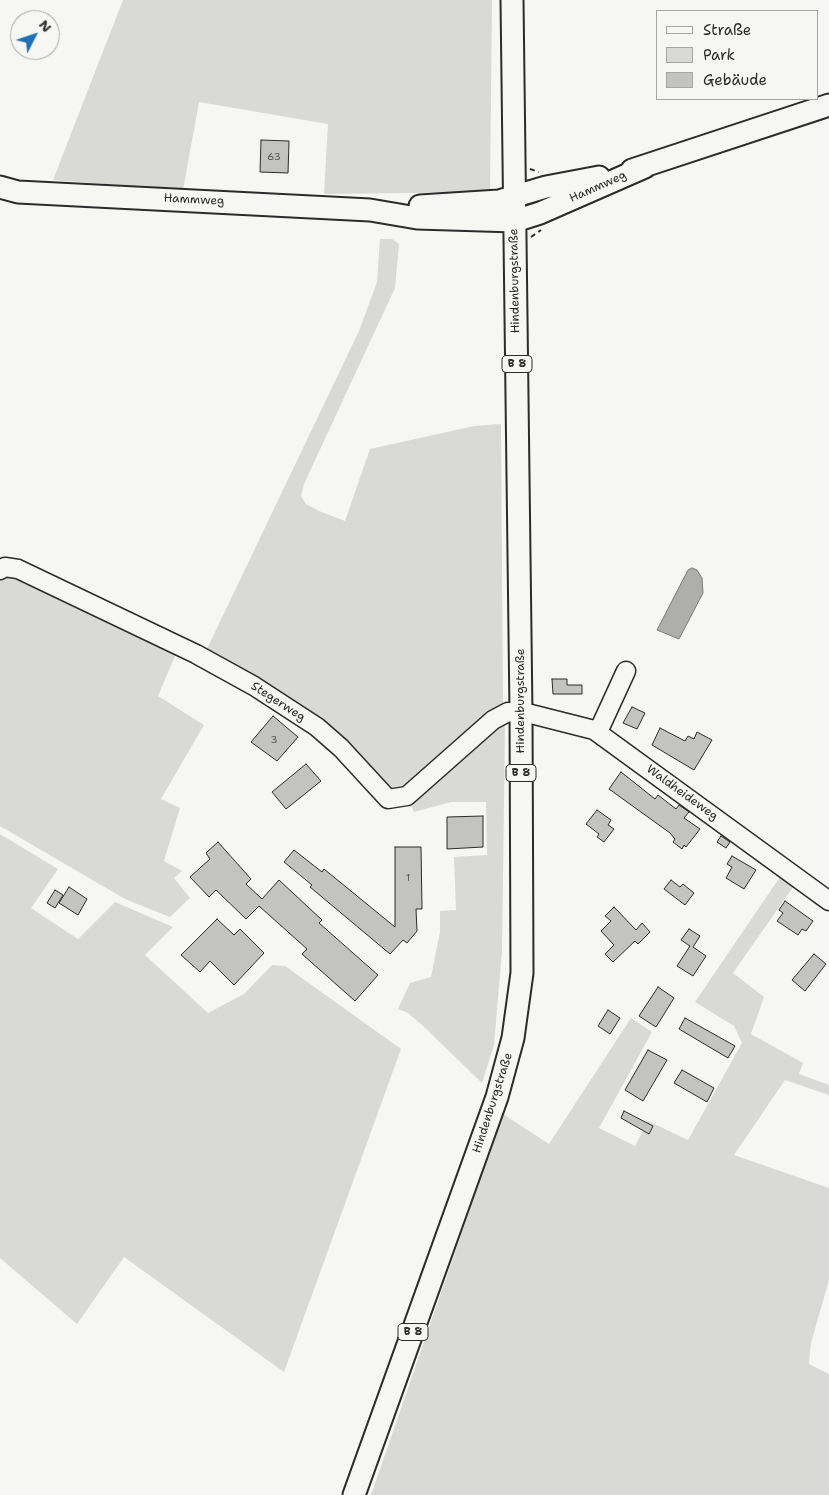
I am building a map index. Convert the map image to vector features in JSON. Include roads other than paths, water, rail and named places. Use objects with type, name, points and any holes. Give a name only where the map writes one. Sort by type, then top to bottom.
[{"type":"main road","name":"Hindenburgstraße","points":[[354,1495],[497,1097],[513,1038],[522,973],[521,712],[512,0]]},
{"type":"main road","name":"Hammweg","points":[[6,191],[372,210],[499,201],[515,202],[540,213],[645,167],[829,105]]},
{"type":"main road","name":"Hammweg","points":[[515,202],[546,187],[645,167]]},
{"type":"street","name":"Stegerweg","points":[[0,570],[5,567],[18,569],[196,654],[254,686],[316,727],[341,748],[388,799],[407,796],[493,720],[508,712],[521,712]]},
{"type":"street","points":[[598,732],[626,672]]},
{"type":"street","name":"Waldheideweg","points":[[521,712],[598,732],[829,901]]}]
